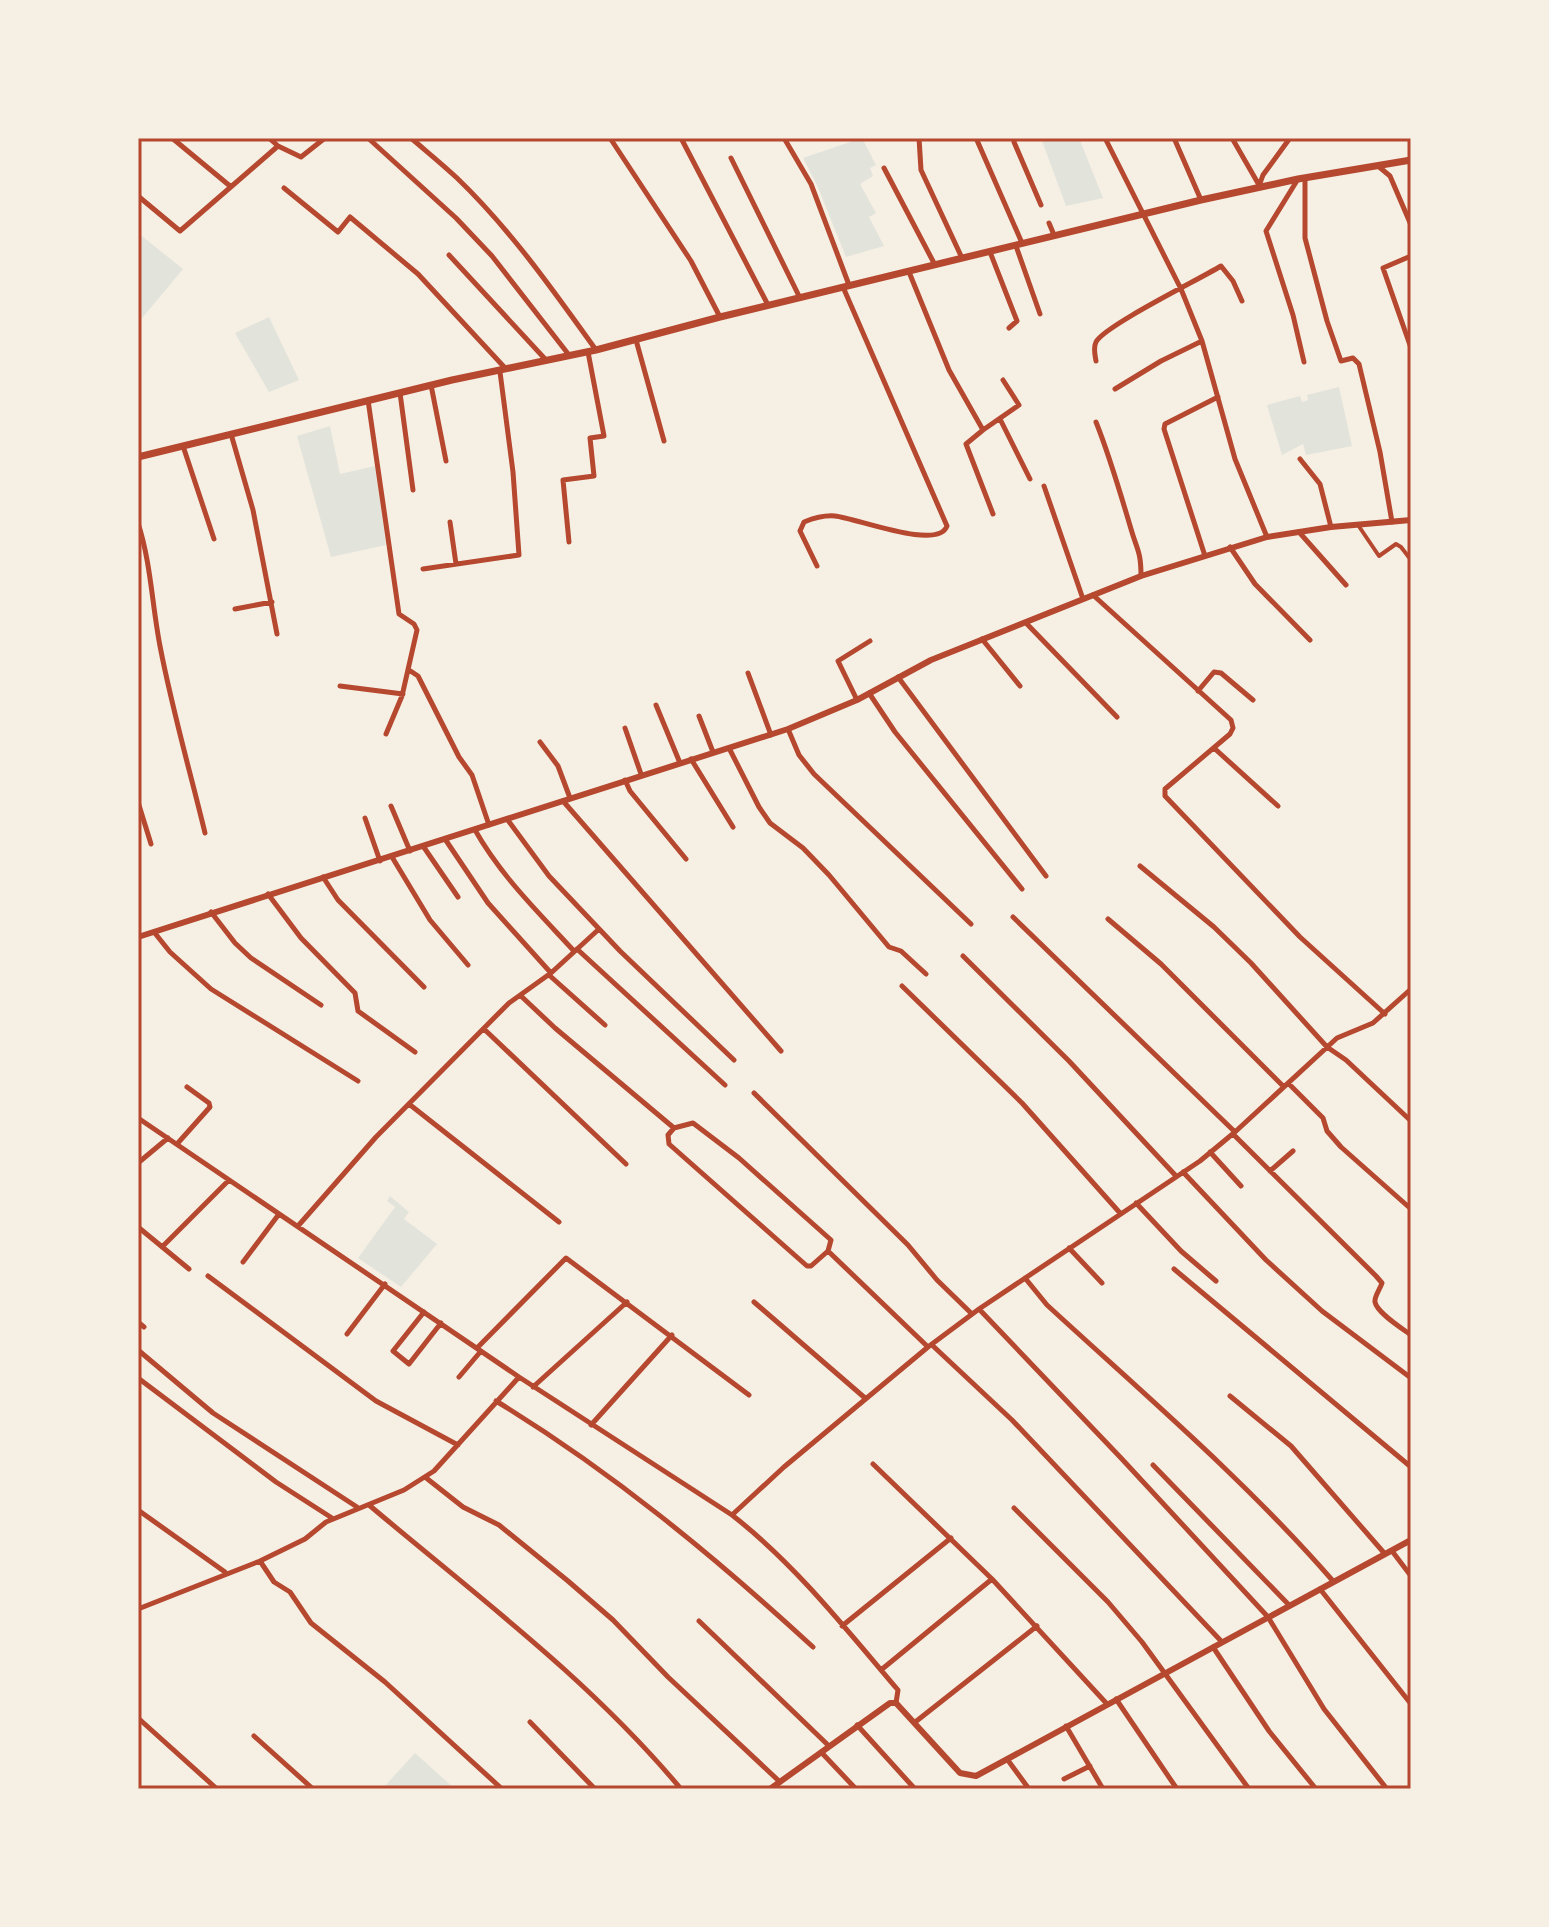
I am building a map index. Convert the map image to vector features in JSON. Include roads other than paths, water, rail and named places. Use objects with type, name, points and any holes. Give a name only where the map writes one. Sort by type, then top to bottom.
[{"type":"main road","points":[[138,457],[431,385],[592,351],[1259,186],[1411,160]]},
{"type":"street","points":[[172,138],[230,186]]},
{"type":"street","points":[[269,138],[301,157],[325,138]]},
{"type":"street","points":[[368,138],[456,218],[492,256],[570,356]]},
{"type":"street","points":[[411,138],[457,178],[491,214],[552,288],[592,351],[604,436],[590,438],[594,476],[563,480],[569,542]]},
{"type":"street","points":[[610,138],[691,261],[720,317]]},
{"type":"street","points":[[681,138],[768,305]]},
{"type":"street","points":[[784,138],[811,184],[846,286],[947,526],[945,532],[938,536],[899,533],[835,516],[816,517],[804,522],[800,531],[817,566]]},
{"type":"street","points":[[919,138],[921,170],[962,259]]},
{"type":"street","points":[[976,138],[1019,245],[1040,314]]},
{"type":"street","points":[[1105,138],[1181,289],[1202,341],[1238,467],[1267,537]]},
{"type":"street","points":[[1174,138],[1201,200]]},
{"type":"street","points":[[1232,138],[1259,186]]},
{"type":"street","points":[[1259,186],[1263,175],[1290,138]]},
{"type":"street","points":[[1014,142],[1041,205]]},
{"type":"street","points":[[138,196],[180,231],[278,146]]},
{"type":"street","points":[[731,158],[800,298]]},
{"type":"street","points":[[1378,166],[1394,183],[1411,225]]},
{"type":"street","points":[[884,168],[935,266]]},
{"type":"street","points":[[1302,178],[1266,231],[1293,315],[1304,362]]},
{"type":"street","points":[[1302,178],[1305,238],[1310,262],[1341,361],[1353,358],[1359,364],[1380,452],[1392,522]]},
{"type":"street","points":[[284,188],[338,232],[350,217],[418,274],[503,371],[519,555],[423,569]]},
{"type":"street","points":[[1049,223],[1054,235]]},
{"type":"street","points":[[990,252],[1017,321],[1009,328]]},
{"type":"street","points":[[449,255],[547,360]]},
{"type":"street","points":[[1411,256],[1383,268],[1411,348]]},
{"type":"street","points":[[1096,361],[1096,342],[1101,336],[1138,311],[1221,266],[1233,281],[1242,301]]},
{"type":"street","points":[[909,272],[949,370],[983,430]]},
{"type":"street","points":[[636,340],[664,441]]},
{"type":"street","points":[[1115,389],[1202,341]]},
{"type":"street","points":[[993,514],[967,447],[983,430],[1019,405],[1003,380]]},
{"type":"street","points":[[431,385],[446,461]]},
{"type":"street","points":[[400,393],[413,490]]},
{"type":"street","points":[[1205,556],[1164,429],[1165,424],[1218,397]]},
{"type":"street","points":[[368,400],[399,614],[414,624],[417,630],[413,672],[386,734]]},
{"type":"street","points":[[1000,419],[1030,479]]},
{"type":"street","points":[[1096,422],[1117,476],[1132,534],[1141,552],[1141,576]]},
{"type":"street","points":[[231,434],[253,510],[277,634]]},
{"type":"street","points":[[183,446],[214,539]]},
{"type":"street","points":[[1300,459],[1320,484],[1331,527]]},
{"type":"street","points":[[1044,486],[1083,599]]},
{"type":"street","points":[[138,937],[788,729],[857,700],[898,677],[982,639],[1141,576],[1267,537],[1331,527],[1411,520]]},
{"type":"street","points":[[450,522],[456,564]]},
{"type":"street","points":[[138,523],[153,589],[156,624],[168,685],[205,833]]},
{"type":"street","points":[[1358,525],[1379,556],[1396,544],[1411,560]]},
{"type":"street","points":[[1299,532],[1346,585]]},
{"type":"street","points":[[1230,547],[1255,584],[1310,640]]},
{"type":"street","points":[[1093,595],[1231,720],[1233,728],[1230,734],[1165,789],[1165,796],[1300,937],[1385,1014]]},
{"type":"street","points":[[235,609],[272,602]]},
{"type":"street","points":[[1026,623],[1117,717]]},
{"type":"street","points":[[982,639],[1020,686]]},
{"type":"street","points":[[857,700],[838,661],[870,641]]},
{"type":"street","points":[[413,672],[472,775],[489,825]]},
{"type":"street","points":[[1198,691],[1214,672],[1221,673],[1253,700]]},
{"type":"street","points":[[748,673],[771,735]]},
{"type":"street","points":[[898,677],[1046,876]]},
{"type":"street","points":[[340,686],[403,694]]},
{"type":"street","points":[[869,693],[895,732],[1022,889]]},
{"type":"street","points":[[656,705],[680,763]]},
{"type":"street","points":[[699,716],[713,752]]},
{"type":"street","points":[[625,728],[641,774]]},
{"type":"street","points":[[788,729],[799,755],[814,774],[971,924]]},
{"type":"street","points":[[540,742],[558,766],[566,799],[599,846],[781,1051]]},
{"type":"street","points":[[729,748],[770,823],[803,848],[829,875],[889,947],[901,951],[926,974]]},
{"type":"street","points":[[1214,748],[1278,806]]},
{"type":"street","points":[[691,759],[733,827]]},
{"type":"street","points":[[625,780],[630,791],[686,859]]},
{"type":"street","points":[[138,802],[151,844]]},
{"type":"street","points":[[391,806],[410,851]]},
{"type":"street","points":[[365,818],[380,861]]},
{"type":"street","points":[[507,819],[549,876],[734,1060]]},
{"type":"street","points":[[475,830],[511,884],[575,950],[725,1085]]},
{"type":"street","points":[[445,839],[488,903],[550,974],[605,1025]]},
{"type":"street","points":[[423,846],[458,897]]},
{"type":"street","points":[[392,857],[430,920],[468,965]]},
{"type":"street","points":[[1140,866],[1214,927],[1327,1047],[1346,1060],[1411,1121]]},
{"type":"street","points":[[323,877],[338,900],[424,987]]},
{"type":"street","points":[[268,894],[301,938],[355,993],[358,1011],[415,1052]]},
{"type":"street","points":[[211,912],[251,958],[321,1005]]},
{"type":"street","points":[[1013,917],[1376,1276],[1382,1283],[1374,1299],[1375,1304],[1393,1323],[1411,1335]]},
{"type":"street","points":[[1108,919],[1161,964],[1323,1118],[1327,1131],[1341,1147],[1411,1209]]},
{"type":"street","points":[[298,1226],[336,1181],[509,1003],[550,974],[599,929]]},
{"type":"street","points":[[154,932],[170,952],[211,989],[358,1081]]},
{"type":"street","points":[[963,956],[1069,1061],[1176,1176]]},
{"type":"street","points":[[902,986],[1022,1103],[1120,1213]]},
{"type":"street","points":[[732,1515],[865,1398],[930,1346],[979,1309],[1210,1152],[1337,1038],[1373,1023],[1411,989]]},
{"type":"street","points":[[521,996],[674,1128]]},
{"type":"street","points":[[484,1029],[626,1164]]},
{"type":"street","points":[[177,1144],[210,1107],[187,1087]]},
{"type":"street","points":[[754,1093],[879,1215],[972,1314]]},
{"type":"street","points":[[409,1104],[559,1222]]},
{"type":"street","points":[[138,1118],[533,1387],[732,1515],[759,1536],[881,1670],[899,1692],[896,1703]]},
{"type":"street","points":[[687,1123],[698,1125],[831,1240],[828,1251],[807,1266],[669,1144],[668,1135],[674,1128],[687,1123]]},
{"type":"street","points":[[138,1163],[168,1138]]},
{"type":"street","points":[[1270,1171],[1293,1151]]},
{"type":"street","points":[[1210,1152],[1241,1186]]},
{"type":"street","points":[[1183,1172],[1266,1260],[1322,1311],[1411,1378]]},
{"type":"street","points":[[162,1247],[229,1180]]},
{"type":"street","points":[[1136,1203],[1181,1251],[1216,1281]]},
{"type":"street","points":[[243,1262],[279,1214]]},
{"type":"street","points":[[138,1227],[189,1269]]},
{"type":"street","points":[[1069,1248],[1102,1283]]},
{"type":"street","points":[[828,1251],[1012,1420],[1222,1642]]},
{"type":"street","points":[[459,1377],[479,1349],[566,1258],[749,1395]]},
{"type":"street","points":[[1174,1269],[1411,1467]]},
{"type":"street","points":[[208,1276],[376,1401],[458,1445]]},
{"type":"street","points":[[1025,1278],[1047,1305],[1227,1469],[1289,1531],[1333,1581]]},
{"type":"street","points":[[347,1334],[385,1284]]},
{"type":"street","points":[[533,1387],[627,1302]]},
{"type":"street","points":[[754,1302],[865,1398]]},
{"type":"street","points":[[979,1309],[1268,1617],[1324,1709],[1387,1789]]},
{"type":"street","points":[[424,1312],[393,1351],[409,1364],[441,1323]]},
{"type":"street","points":[[138,1322],[144,1327]]},
{"type":"street","points":[[591,1425],[672,1335]]},
{"type":"street","points":[[138,1350],[213,1413],[358,1508]]},
{"type":"street","points":[[138,1609],[260,1561],[305,1539],[333,1519],[404,1490],[425,1477],[458,1445],[519,1377]]},
{"type":"street","points":[[138,1378],[276,1482],[333,1519]]},
{"type":"street","points":[[1230,1396],[1291,1446],[1411,1576]]},
{"type":"street","points":[[496,1401],[547,1432],[636,1497],[708,1553],[813,1647]]},
{"type":"street","points":[[873,1464],[992,1579],[1107,1704]]},
{"type":"street","points":[[1153,1465],[1289,1605]]},
{"type":"street","points":[[425,1477],[463,1507],[499,1525],[568,1581],[613,1620],[668,1677],[780,1782]]},
{"type":"street","points":[[369,1504],[589,1689],[681,1789]]},
{"type":"street","points":[[1014,1508],[1108,1602],[1166,1673],[1249,1789]]},
{"type":"street","points":[[138,1510],[225,1573]]},
{"type":"street","points":[[842,1626],[951,1538]]},
{"type":"street","points":[[896,1703],[960,1773],[976,1776],[1411,1540]]},
{"type":"street","points":[[260,1561],[274,1582],[290,1592],[311,1623],[385,1682],[502,1789]]},
{"type":"street","points":[[881,1670],[992,1579]]},
{"type":"street","points":[[1320,1588],[1411,1704]]},
{"type":"street","points":[[699,1621],[829,1746]]},
{"type":"street","points":[[914,1723],[1037,1626]]},
{"type":"street","points":[[1213,1647],[1269,1731],[1316,1789]]},
{"type":"street","points":[[1116,1699],[1177,1789]]},
{"type":"street","points":[[770,1789],[857,1725],[885,1706],[896,1703]]},
{"type":"street","points":[[138,1718],[217,1789]]},
{"type":"street","points":[[530,1722],[595,1789]]},
{"type":"street","points":[[857,1725],[915,1789]]},
{"type":"street","points":[[1066,1726],[1103,1789]]},
{"type":"street","points":[[254,1736],[313,1789]]},
{"type":"street","points":[[821,1752],[856,1789]]},
{"type":"street","points":[[1007,1759],[1029,1789]]},
{"type":"street","points":[[1064,1779],[1090,1766]]}]
